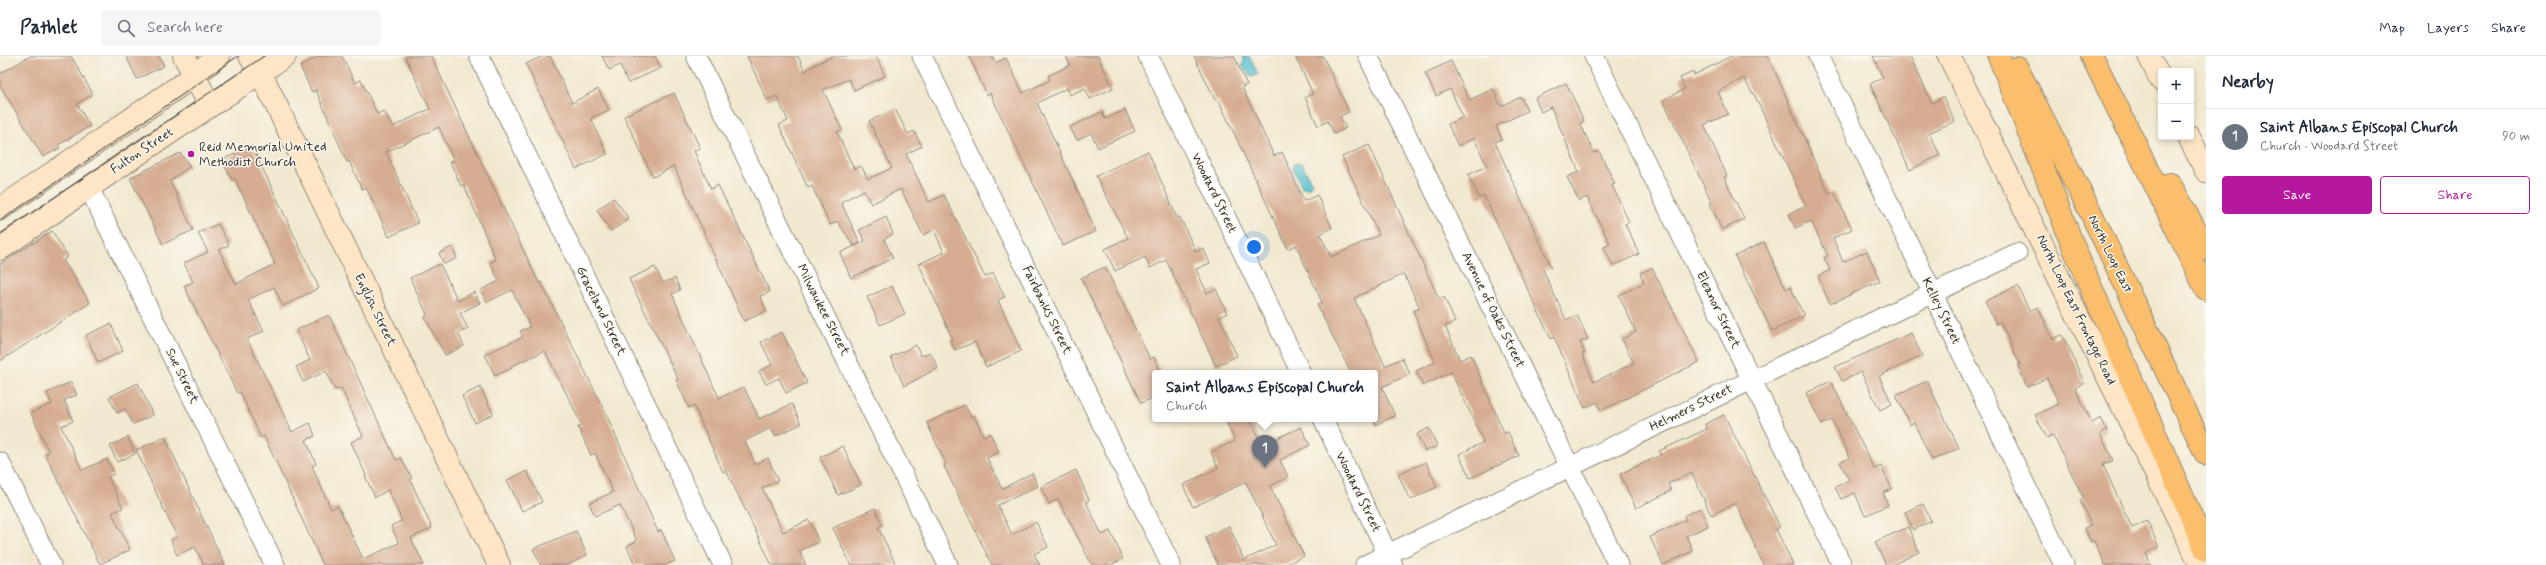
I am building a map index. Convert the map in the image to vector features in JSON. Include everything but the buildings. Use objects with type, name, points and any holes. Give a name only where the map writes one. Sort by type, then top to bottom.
[{"type":"highway","points":[[1999,56],[2076,254],[2206,550]]},
{"type":"highway","name":"North Loop East","points":[[2011,56],[2093,218],[2206,454]]},
{"type":"highway","points":[[2092,56],[2206,289]]},
{"type":"highway","points":[[2098,56],[2206,249]]},
{"type":"main road","points":[[184,56],[210,106]]},
{"type":"main road","points":[[0,208],[194,76],[219,56]]},
{"type":"main road","name":"Fulton Street","points":[[0,248],[210,106],[255,65],[286,56]]},
{"type":"main road","name":"North Loop East Frontage Road","points":[[1949,56],[2201,565]]},
{"type":"main road","points":[[2149,56],[2158,74]]},
{"type":"main road","name":"English Street","points":[[255,65],[499,565]]},
{"type":"main road","points":[[2191,140],[2204,162]]},
{"type":"street","name":"Graceland Street","points":[[479,56],[723,565]]},
{"type":"street","name":"Milwaukee Street","points":[[696,56],[734,136],[852,367],[948,565]]},
{"type":"street","name":"Fairbanks Street","points":[[922,56],[1171,565]]},
{"type":"street","name":"Woodard Street","points":[[1148,56],[1300,370]]},
{"type":"street","name":"Avenue of Oaks Street","points":[[1368,56],[1618,565]]},
{"type":"street","name":"Eleanor Street","points":[[1594,56],[1842,565]]},
{"type":"street","name":"Kelley Street","points":[[1818,56],[2064,565]]},
{"type":"street","name":"Sue Street","points":[[89,188],[274,565]]},
{"type":"street","name":"Helmers Street","points":[[1365,565],[1390,559],[1570,467],[1751,379],[2017,253]]},
{"type":"street","name":"Woodard Street","points":[[1324,422],[1390,559]]},
{"type":"street","points":[[0,462],[51,565]]},
{"type":"water","points":[[1242,56],[1249,56],[1258,74],[1252,77],[1242,67],[1244,61]]},
{"type":"water","points":[[1295,163],[1302,164],[1312,183],[1308,188],[1302,187],[1293,168]]},
{"type":"tram line","points":[[0,221],[238,56]]},
{"type":"tram line","points":[[0,234],[264,56]]},
{"type":"place","name":"Reid Memorial United Methodist Church","points":[[191,154]]},
{"type":"place","name":"Saint Albans Episcopal Church","points":[[1265,468]]}]
